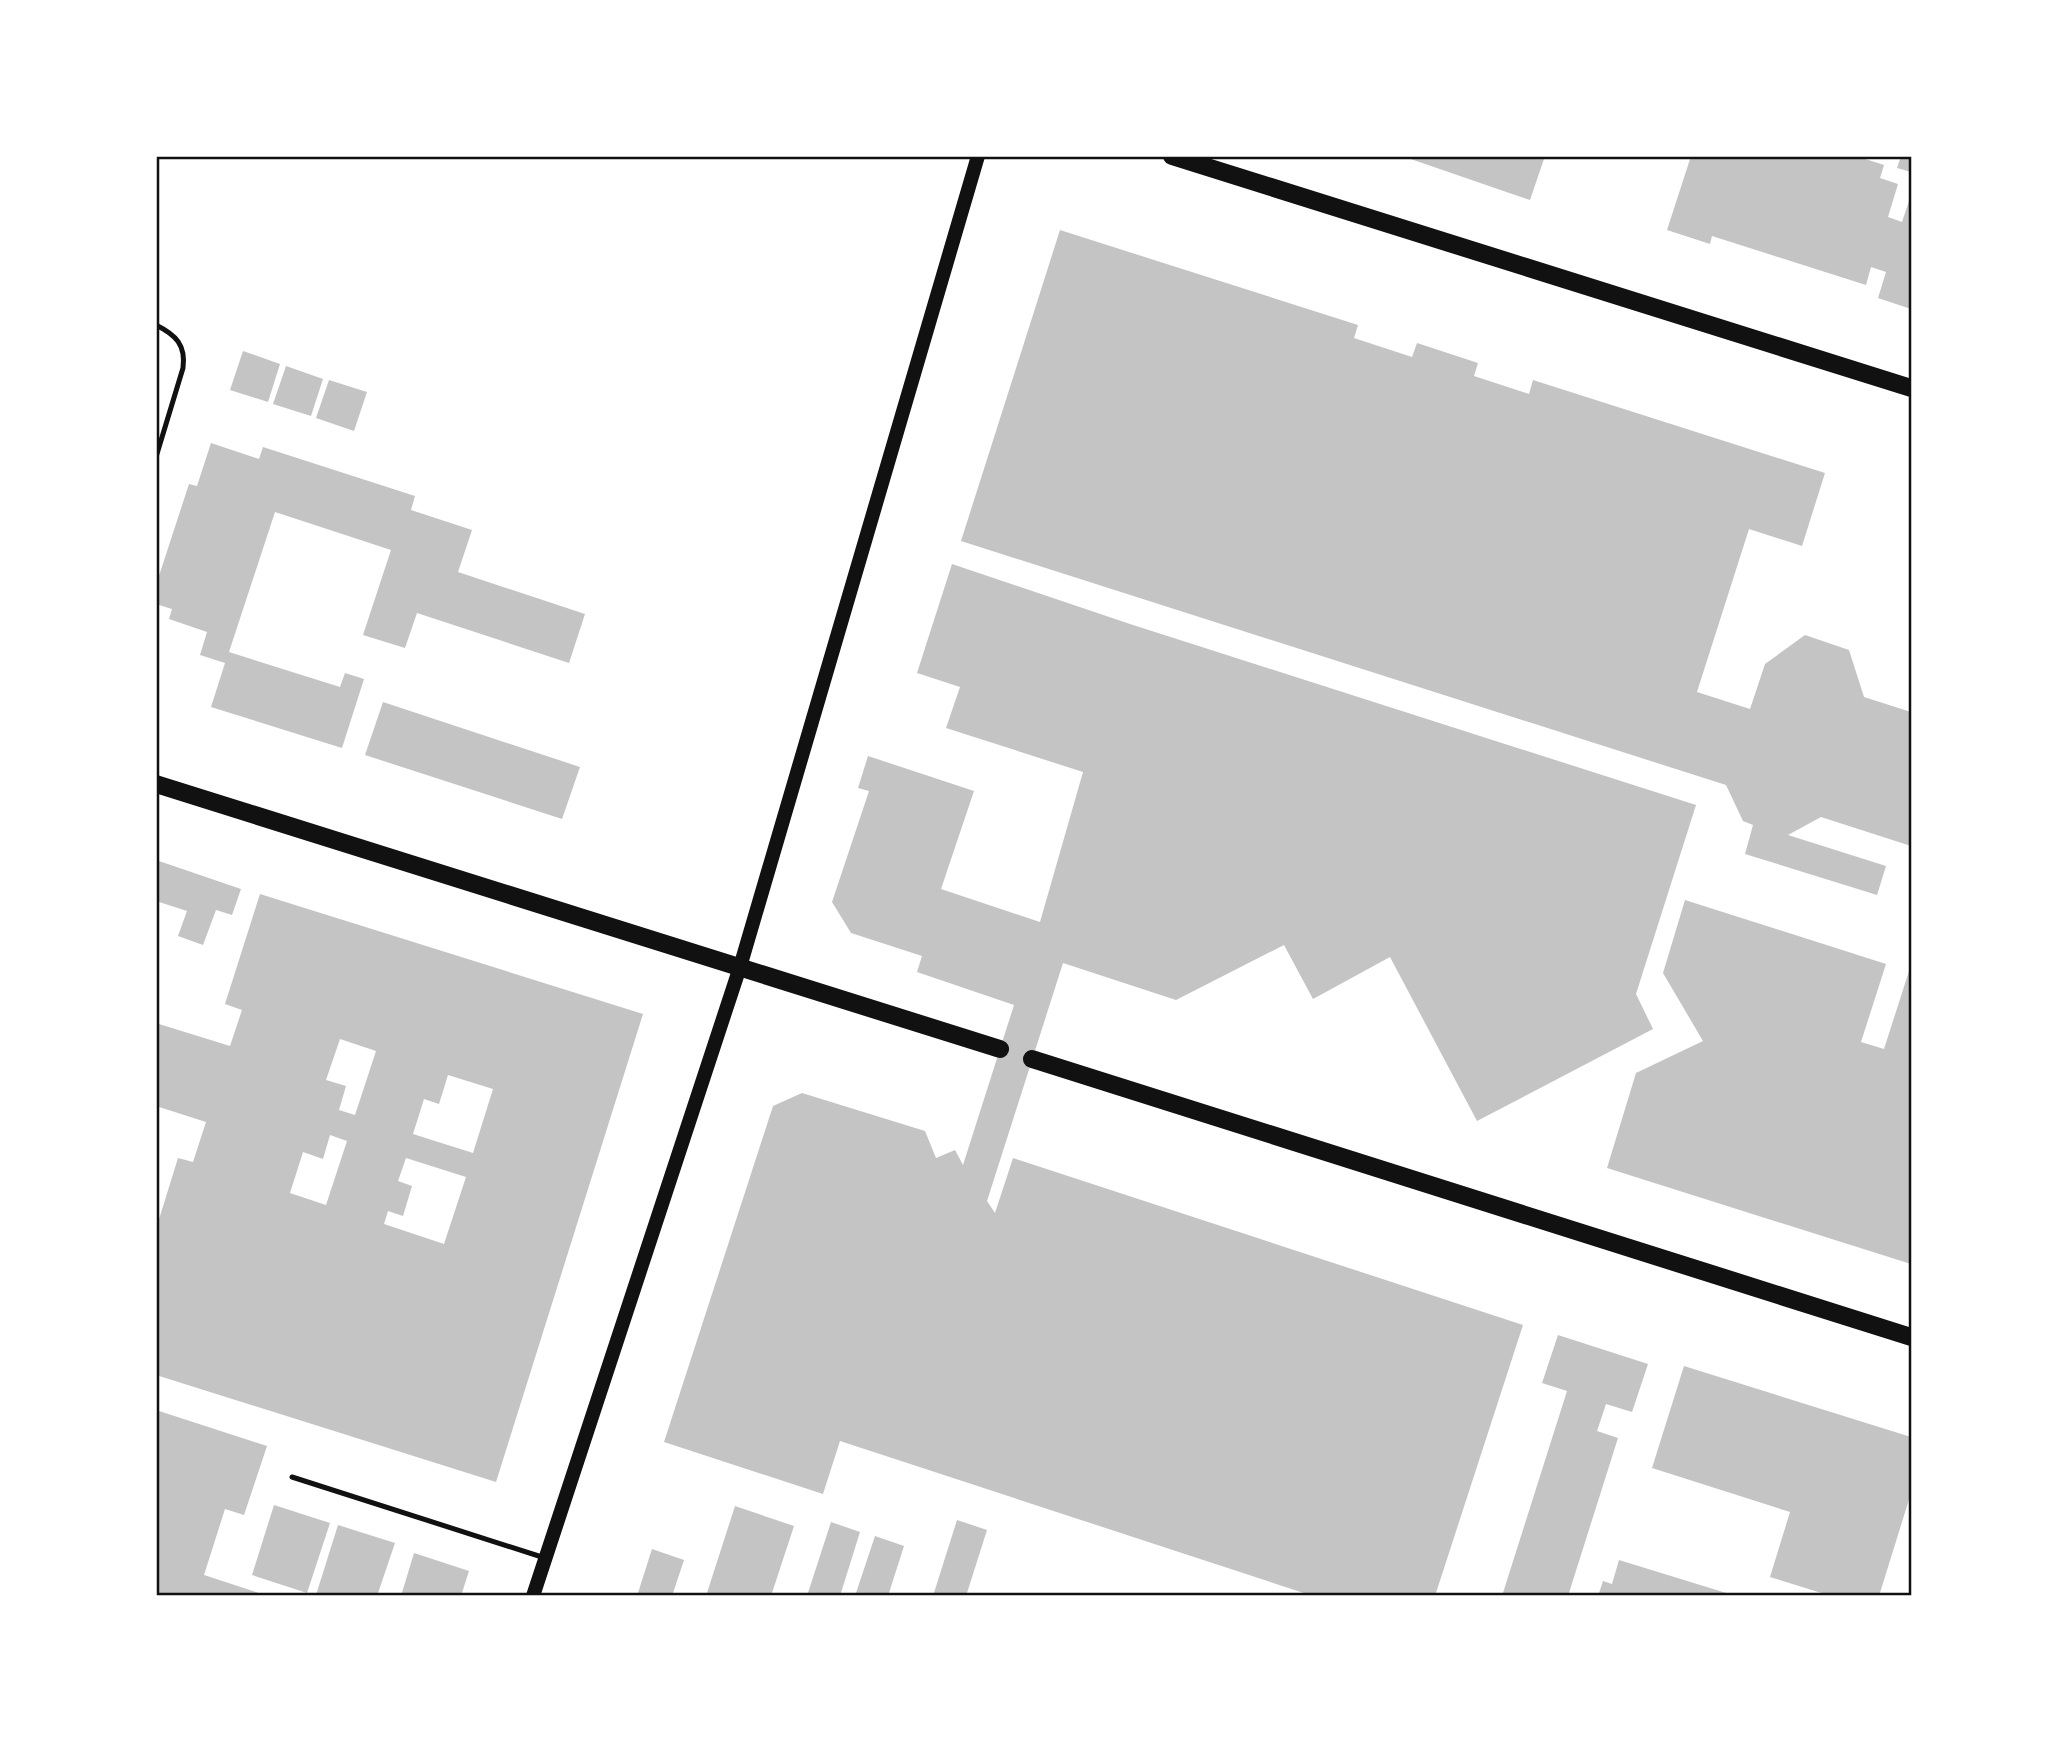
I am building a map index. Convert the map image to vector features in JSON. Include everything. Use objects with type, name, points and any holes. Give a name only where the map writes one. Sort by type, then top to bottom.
[{"type":"main road","points":[[533,1596],[740,967],[978,156]]},
{"type":"main road","points":[[1172,156],[1911,388]]},
{"type":"main road","points":[[156,784],[1000,1049]]},
{"type":"main road","points":[[1032,1059],[1911,1337]]},
{"type":"lane","points":[[156,325],[179,342],[185,354],[156,457]]},
{"type":"lane","points":[[292,1477],[545,1558]]},
{"type":"building","points":[[1402,156],[1545,156],[1530,200]]},
{"type":"building","points":[[1691,156],[1856,156],[1884,165],[1880,178],[1898,184],[1888,217],[1902,222],[1911,195],[1911,309],[1878,298],[1886,272],[1871,267],[1866,285],[1712,236],[1710,244],[1667,230]]},
{"type":"building","points":[[1901,156],[1911,156],[1911,172],[1897,168]]},
{"type":"building","points":[[1060,230],[1358,325],[1354,338],[1412,357],[1417,343],[1478,363],[1474,376],[1529,394],[1533,380],[1825,473],[1802,546],[1749,529],[1697,692],[1750,709],[1765,664],[1805,635],[1849,650],[1864,697],[1911,712],[1911,846],[1821,817],[1788,835],[1886,866],[1877,895],[1745,854],[1753,825],[1743,821],[1726,785],[961,541]]},
{"type":"building","points":[[243,351],[280,364],[268,402],[230,390]]},
{"type":"building","points":[[286,366],[323,379],[311,416],[273,404]]},
{"type":"building","points":[[329,380],[367,392],[354,431],[316,418]]},
{"type":"building","points":[[211,443],[259,459],[263,447],[415,496],[411,510],[472,530],[458,572],[585,614],[569,663],[417,613],[405,648],[363,635],[391,550],[275,512],[229,652],[340,687],[345,673],[364,679],[342,748],[211,707],[225,663],[200,655],[207,632],[169,619],[172,609],[156,604],[156,585],[189,484],[197,486]]},
{"type":"building","points":[[952,564],[1130,624],[1696,805],[1636,994],[1653,1029],[1477,1121],[1390,957],[1313,999],[1284,945],[1176,1000],[1063,963],[987,1201],[995,1213],[1013,1158],[1523,1325],[1435,1596],[1313,1596],[840,1441],[823,1494],[664,1442],[773,1106],[802,1093],[925,1131],[936,1158],[955,1150],[963,1165],[1014,1005],[917,972],[922,956],[851,933],[832,902],[869,791],[858,788],[868,756],[974,791],[941,889],[1040,922],[1083,772],[946,728],[960,687],[917,673]]},
{"type":"building","points":[[383,702],[580,767],[562,819],[365,755]]},
{"type":"building","points":[[156,860],[241,889],[232,915],[216,910],[203,945],[178,936],[187,911],[156,901]]},
{"type":"building","points":[[260,894],[643,1014],[496,1482],[156,1375],[156,1229],[178,1158],[193,1162],[206,1122],[156,1106],[156,1035],[159,1024],[230,1046],[242,1010],[225,1004]],"holes":[[[340,1039],[376,1051],[355,1115],[339,1110],[346,1086],[326,1080]],[[448,1075],[493,1089],[473,1153],[413,1134],[424,1099],[439,1104]],[[330,1135],[347,1141],[326,1205],[290,1193],[303,1152],[323,1159]],[[406,1158],[466,1177],[444,1244],[384,1224],[388,1211],[403,1216],[412,1186],[398,1181]]]},
{"type":"building","points":[[1685,900],[1886,964],[1861,1042],[1884,1049],[1911,965],[1911,1264],[1607,1168],[1636,1073],[1703,1041],[1663,973]]},
{"type":"building","points":[[1558,1335],[1648,1364],[1632,1412],[1606,1404],[1597,1431],[1618,1438],[1568,1596],[1502,1596],[1567,1391],[1542,1383]]},
{"type":"building","points":[[1684,1366],[1911,1437],[1911,1493],[1879,1596],[1831,1596],[1770,1577],[1790,1512],[1652,1468]]},
{"type":"building","points":[[156,1410],[267,1446],[244,1515],[225,1509],[204,1575],[268,1596],[156,1596]]},
{"type":"building","points":[[274,1505],[330,1523],[307,1593],[252,1575]]},
{"type":"building","points":[[735,1506],[794,1526],[771,1596],[706,1596]]},
{"type":"building","points":[[957,1520],[987,1530],[966,1596],[933,1596]]},
{"type":"building","points":[[831,1522],[860,1532],[840,1596],[807,1596]]},
{"type":"building","points":[[338,1525],[395,1543],[377,1596],[316,1595]]},
{"type":"building","points":[[875,1536],[904,1546],[888,1596],[855,1596]]},
{"type":"building","points":[[652,1549],[684,1560],[672,1596],[637,1596]]},
{"type":"building","points":[[414,1553],[469,1571],[461,1596],[401,1596]]},
{"type":"building","points":[[1619,1560],[1736,1596],[1598,1596],[1603,1581],[1612,1584]]}]
